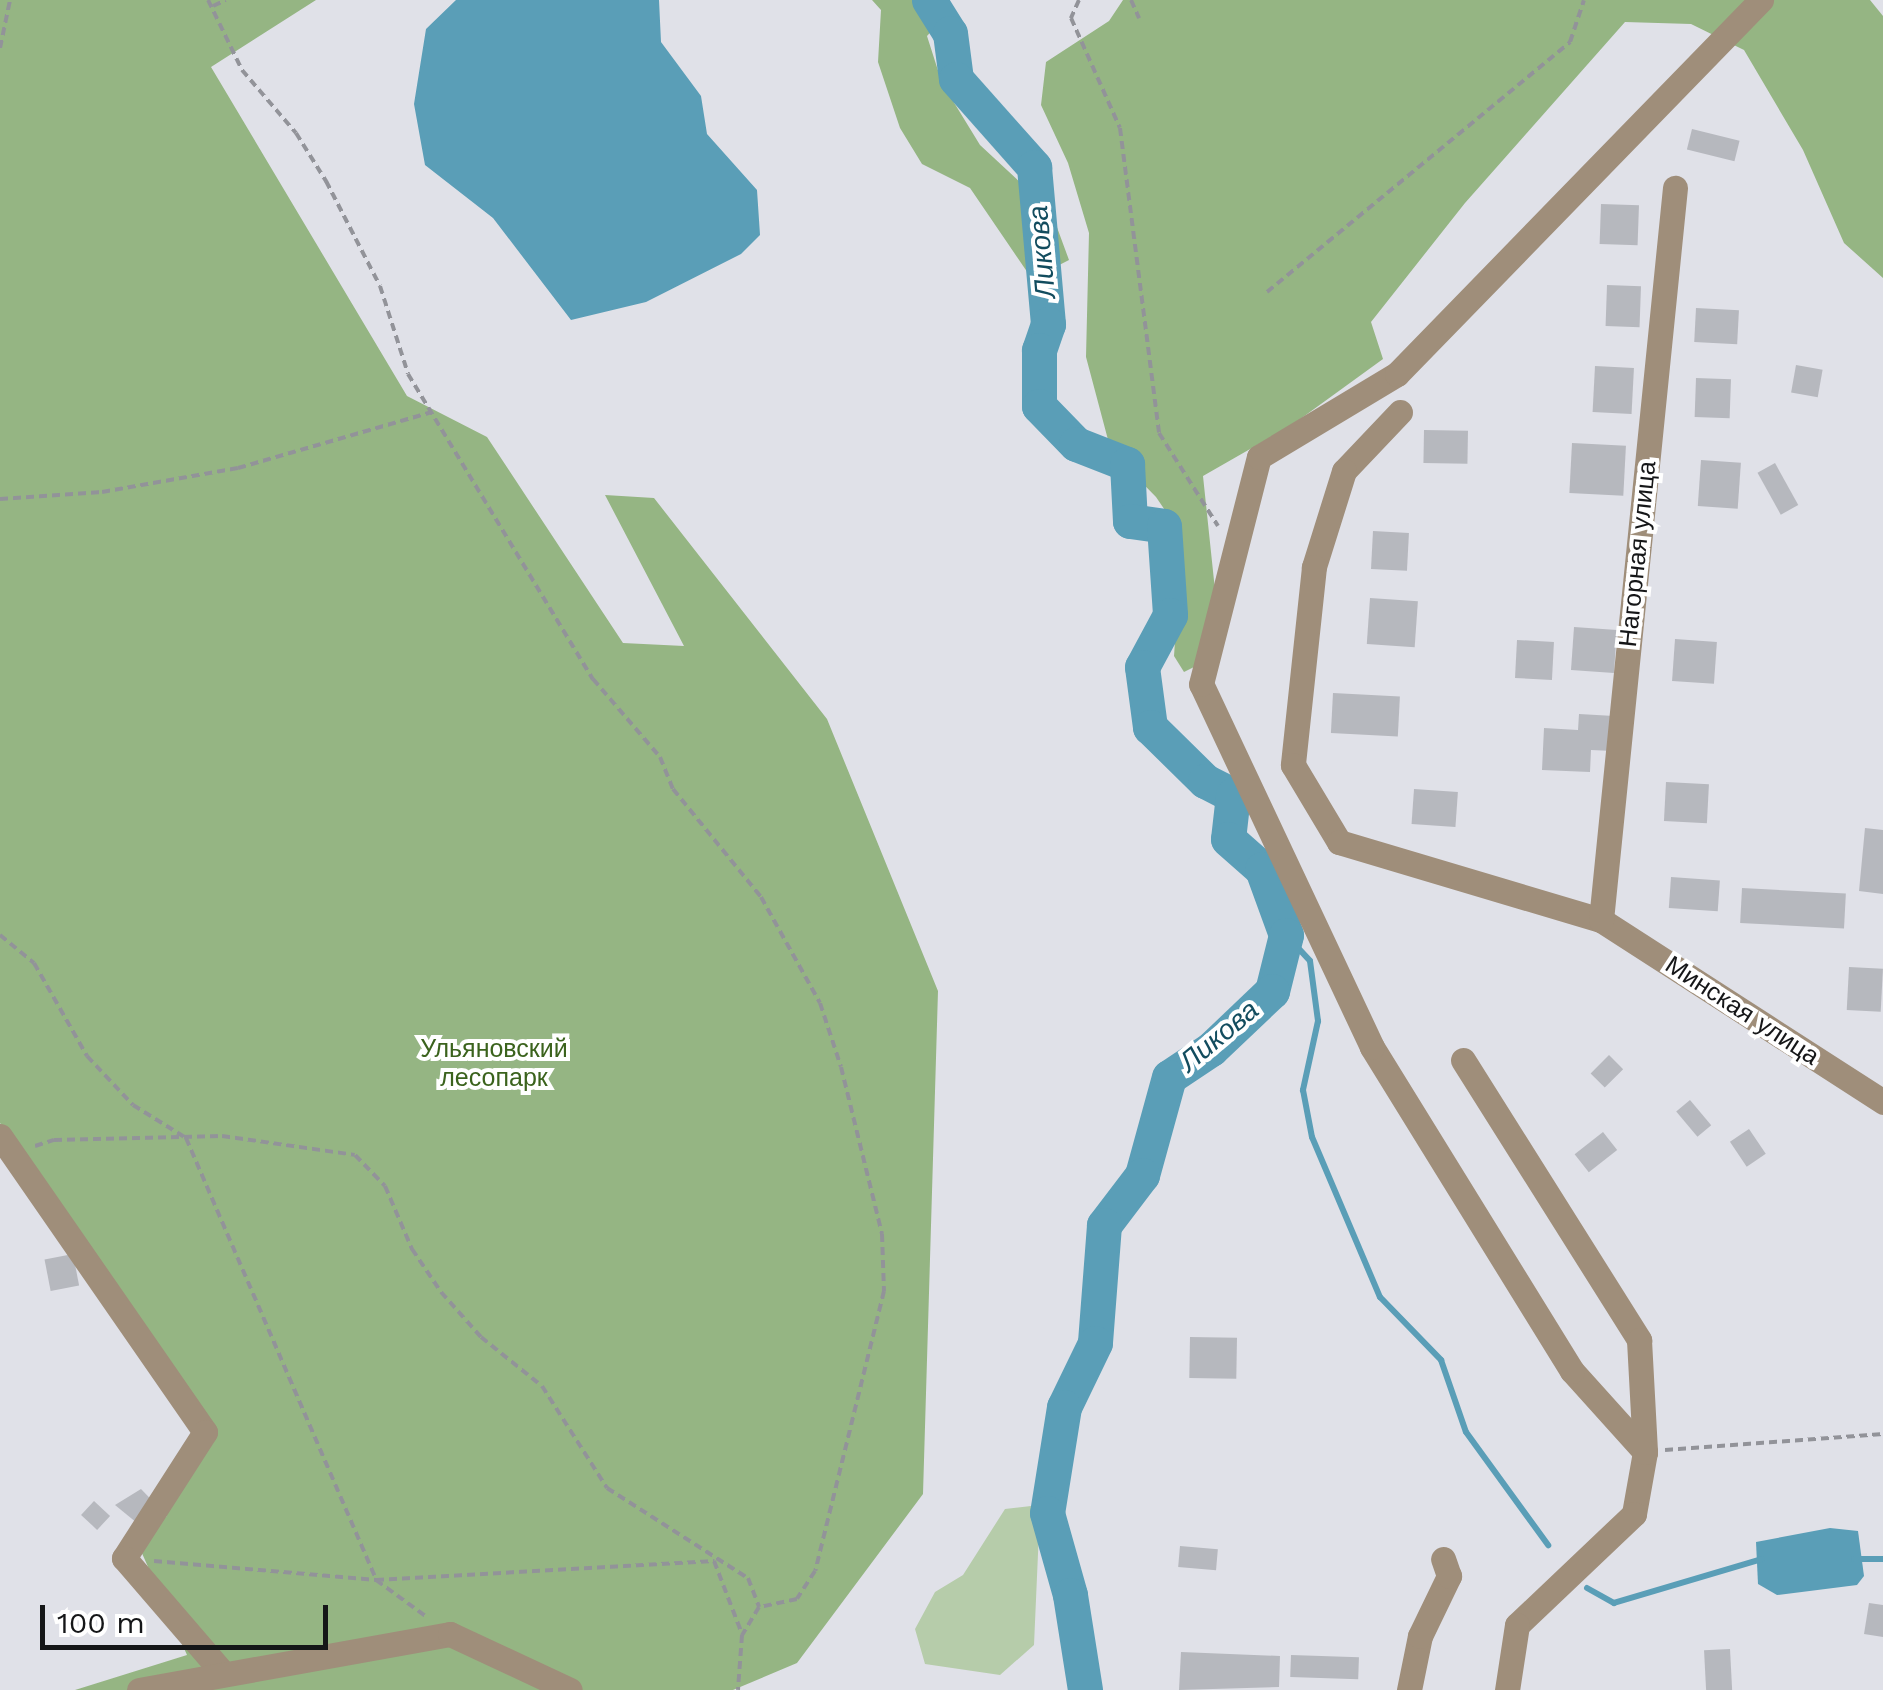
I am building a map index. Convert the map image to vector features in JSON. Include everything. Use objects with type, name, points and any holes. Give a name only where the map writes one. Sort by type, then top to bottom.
[{"type":"street","points":[[1646,1452],[1572,1371],[1372,1047],[1201,684],[1259,457],[1396,374],[1761,0]]},
{"type":"street","name":"Нагорная улица","points":[[1601,920],[1675,188]]},
{"type":"street","name":"Минская улица","points":[[1400,412],[1344,471],[1314,566],[1293,765],[1339,842],[1601,920],[1883,1102]]},
{"type":"street","points":[[1463,1060],[1638,1340],[1646,1452],[1634,1514],[1517,1625],[1507,1690]]},
{"type":"street","points":[[7,1144],[206,1432],[124,1558],[222,1672]]},
{"type":"street","points":[[1409,1690],[1420,1636],[1448,1576],[1443,1558]]},
{"type":"street","points":[[139,1690],[222,1672],[450,1634],[570,1690]]},
{"type":"path","points":[[0,48],[10,0]]},
{"type":"path","points":[[208,0],[242,70],[296,133],[326,181],[380,286],[408,374],[593,679],[660,758],[673,789],[761,897],[820,1003],[864,1146],[882,1234],[884,1292],[815,1571],[797,1598],[759,1607],[742,1635]]},
{"type":"path","points":[[213,6],[226,0]]},
{"type":"path","points":[[1079,0],[1071,18],[1120,128],[1159,433],[1234,551]]},
{"type":"path","points":[[1130,0],[1139,18]]},
{"type":"path","points":[[1266,292],[1570,42],[1584,0]]},
{"type":"path","points":[[0,499],[102,492],[238,468],[432,412]]},
{"type":"path","points":[[0,936],[34,962],[87,1056],[132,1105],[186,1138],[376,1580],[450,1634]]},
{"type":"path","points":[[7,1144],[186,1138],[326,1147],[355,1155],[374,1170],[441,1292],[482,1337],[542,1386],[606,1488],[714,1561],[748,1578],[759,1607]]},
{"type":"path","points":[[1646,1452],[1883,1434]]},
{"type":"path","points":[[124,1558],[376,1580],[714,1561]]},
{"type":"path","points":[[714,1561],[742,1635],[738,1690]]},
{"type":"green space","name":"Ульяновский лесопарк","points":[[0,0],[316,0],[211,67],[407,396],[487,437],[623,643],[684,646],[605,495],[654,498],[827,719],[938,991],[923,1494],[797,1663],[733,1690],[75,1690],[187,1655],[141,1551],[217,1436],[0,1123]]},
{"type":"green space","points":[[872,0],[944,0],[953,8],[927,36],[942,83],[980,145],[1051,211],[1069,260],[1032,279],[970,188],[922,164],[900,128],[878,62],[881,10]]},
{"type":"green space","points":[[1123,0],[1870,0],[1883,16],[1883,278],[1844,243],[1803,150],[1744,50],[1691,24],[1625,22],[1465,203],[1371,322],[1383,359],[1292,425],[1203,476],[1215,590],[1198,665],[1184,672],[1174,656],[1181,553],[1173,522],[1156,497],[1111,451],[1086,357],[1089,233],[1068,163],[1041,105],[1046,62],[1109,21]]},
{"type":"green space","points":[[1031,1506],[1039,1531],[1034,1645],[1000,1675],[925,1664],[915,1629],[935,1592],[963,1575],[1005,1509]]},
{"type":"water","points":[[456,0],[659,0],[661,42],[701,96],[707,134],[757,190],[760,235],[741,254],[646,302],[571,320],[493,218],[425,165],[414,104],[426,29]]},
{"type":"water","points":[[1830,1528],[1858,1531],[1864,1576],[1857,1585],[1777,1595],[1758,1584],[1756,1542]]},
{"type":"building","points":[[1692,129],[1740,141],[1734,161],[1687,149]]},
{"type":"building","points":[[1601,204],[1639,205],[1638,245],[1600,244]]},
{"type":"building","points":[[1607,285],[1641,286],[1640,327],[1606,326]]},
{"type":"building","points":[[1696,308],[1739,310],[1737,344],[1694,342]]},
{"type":"building","points":[[1796,365],[1823,370],[1818,397],[1791,393]]},
{"type":"building","points":[[1595,366],[1634,368],[1632,414],[1593,412]]},
{"type":"building","points":[[1696,378],[1731,379],[1730,418],[1695,417]]},
{"type":"building","points":[[1424,430],[1468,431],[1467,464],[1423,463]]},
{"type":"building","points":[[1572,443],[1626,446],[1623,496],[1569,493]]},
{"type":"building","points":[[1701,460],[1741,463],[1738,509],[1698,506]]},
{"type":"building","points":[[1775,463],[1798,505],[1781,515],[1758,473]]},
{"type":"building","points":[[1373,531],[1409,533],[1407,571],[1371,569]]},
{"type":"building","points":[[1370,598],[1418,601],[1415,647],[1367,644]]},
{"type":"building","points":[[1574,627],[1617,630],[1614,673],[1571,670]]},
{"type":"building","points":[[1675,639],[1717,642],[1714,684],[1672,681]]},
{"type":"building","points":[[1517,640],[1554,642],[1552,680],[1515,678]]},
{"type":"building","points":[[1333,693],[1400,697],[1398,736],[1331,733]]},
{"type":"building","points":[[1579,714],[1614,716],[1613,751],[1591,750],[1590,772],[1542,770],[1544,728],[1578,730]]},
{"type":"building","points":[[1666,782],[1709,784],[1707,823],[1664,821]]},
{"type":"building","points":[[1414,789],[1458,792],[1455,827],[1412,824]]},
{"type":"building","points":[[1865,828],[1883,830],[1883,894],[1859,891]]},
{"type":"building","points":[[1671,877],[1720,880],[1718,911],[1669,908]]},
{"type":"building","points":[[1742,888],[1846,893],[1844,928],[1740,923]]},
{"type":"building","points":[[1849,967],[1883,969],[1881,1012],[1847,1010]]},
{"type":"building","points":[[1609,1055],[1623,1069],[1605,1088],[1591,1073]]},
{"type":"building","points":[[1690,1100],[1711,1125],[1697,1137],[1676,1112]]},
{"type":"building","points":[[1749,1129],[1766,1154],[1747,1167],[1730,1142]]},
{"type":"building","points":[[1603,1132],[1617,1150],[1589,1172],[1575,1154]]},
{"type":"building","points":[[73,1254],[79,1285],[51,1291],[45,1260]]},
{"type":"building","points":[[1190,1337],[1237,1338],[1236,1379],[1189,1378]]},
{"type":"building","points":[[141,1489],[167,1516],[148,1532],[115,1505]]},
{"type":"building","points":[[94,1501],[110,1516],[97,1530],[81,1515]]},
{"type":"building","points":[[1180,1546],[1218,1549],[1216,1570],[1178,1567]]},
{"type":"building","points":[[1869,1603],[1883,1605],[1883,1637],[1864,1634]]},
{"type":"building","points":[[1730,1649],[1732,1690],[1706,1690],[1704,1650]]},
{"type":"building","points":[[1181,1652],[1280,1656],[1279,1687],[1179,1690]]},
{"type":"building","points":[[1291,1655],[1359,1657],[1358,1679],[1290,1677]]},
{"type":"waterway","name":"Ликова","points":[[929,0],[950,33],[956,79],[1034,167],[1048,324],[1039,350],[1039,406],[1076,444],[1127,464],[1130,521],[1164,526],[1170,615],[1142,667],[1150,727],[1205,781],[1233,795],[1228,839],[1262,869],[1286,935],[1272,991],[1211,1049],[1169,1077],[1142,1175],[1104,1225],[1095,1343],[1064,1407],[1047,1513],[1070,1595],[1085,1690]]},
{"type":"waterway","points":[[1286,935],[1310,961],[1318,1021],[1303,1090],[1312,1137],[1380,1297],[1441,1360],[1466,1432],[1548,1545]]},
{"type":"waterway","points":[[1587,1588],[1614,1603],[1762,1559]]},
{"type":"waterway","points":[[1854,1559],[1883,1559]]}]
